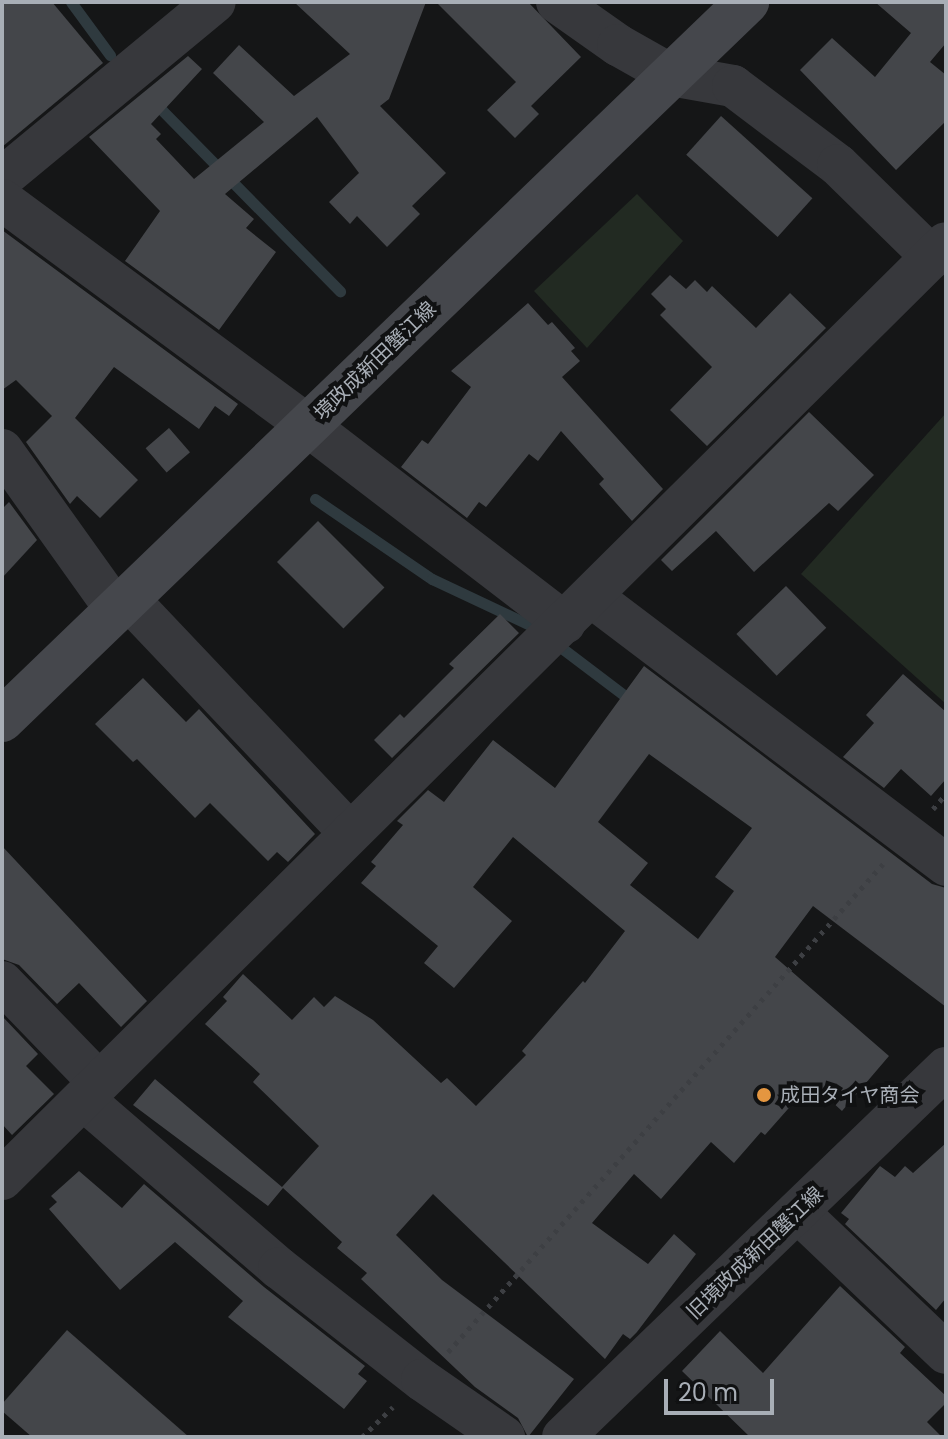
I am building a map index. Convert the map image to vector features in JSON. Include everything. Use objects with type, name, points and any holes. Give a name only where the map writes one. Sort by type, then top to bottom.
[{"type":"main road","name":"境政成新田蟹江線","points":[[2,720],[747,2]]},
{"type":"street","points":[[2,178],[215,2]]},
{"type":"street","points":[[2,1179],[939,250],[838,165],[733,86],[671,75],[618,45],[557,2]]},
{"type":"street","points":[[2,200],[307,425],[908,835],[946,865]]},
{"type":"street","points":[[2,450],[122,604],[349,832]]},
{"type":"street","points":[[2,982],[91,1090],[279,1268],[422,1380],[504,1437]]},
{"type":"street","name":"旧境政成新田蟹江線","points":[[563,1437],[799,1213],[946,1068]]},
{"type":"street","points":[[799,1213],[946,1353]]},
{"type":"path","points":[[362,1437],[422,1380],[908,835]]},
{"type":"shaded area","points":[[637,194],[683,241],[587,348],[534,291]]},
{"type":"shaded area","points":[[946,413],[946,704],[801,574]]},
{"type":"building","points":[[2,2],[52,2],[103,63],[2,147]]},
{"type":"building","points":[[294,2],[426,2],[389,99],[380,106],[446,173],[412,206],[420,214],[387,247],[357,216],[350,224],[329,202],[359,173],[317,117],[225,194],[254,219],[246,228],[276,252],[219,330],[125,261],[160,211],[89,137],[188,56],[202,69],[151,124],[161,134],[156,139],[194,179],[264,122],[213,73],[239,45],[294,96],[350,54]]},
{"type":"building","points":[[436,2],[528,2],[581,57],[531,106],[539,114],[515,138],[487,110],[516,82]]},
{"type":"building","points":[[875,2],[946,2],[946,43],[930,62],[946,75],[946,121],[896,170],[800,70],[832,38],[875,77],[911,33]]},
{"type":"building","points":[[721,116],[812,198],[778,237],[686,155]]},
{"type":"building","points":[[2,230],[238,404],[229,416],[215,406],[199,429],[114,367],[75,418],[138,480],[100,518],[77,496],[70,504],[26,442],[52,416],[16,380],[2,390]]},
{"type":"building","points":[[670,275],[686,289],[695,280],[707,292],[712,286],[756,328],[790,293],[826,328],[707,446],[670,410],[712,367],[660,315],[666,309],[651,294]]},
{"type":"building","points":[[528,303],[548,325],[552,322],[575,348],[571,351],[580,361],[562,377],[663,489],[632,521],[599,484],[604,479],[561,431],[538,461],[529,454],[486,507],[479,502],[467,518],[401,467],[422,440],[428,444],[471,387],[451,371]]},
{"type":"building","points":[[809,412],[874,475],[838,511],[829,503],[754,572],[716,531],[672,571],[661,560]]},
{"type":"building","points":[[169,428],[190,452],[167,472],[146,448]]},
{"type":"building","points":[[9,502],[37,540],[2,578],[2,509]]},
{"type":"building","points":[[318,521],[384,587],[343,628],[277,562]]},
{"type":"building","points":[[786,586],[826,628],[777,676],[736,634]]},
{"type":"building","points":[[500,614],[519,633],[392,758],[374,740],[400,714],[404,718],[454,668],[449,664]]},
{"type":"building","points":[[644,666],[932,884],[946,888],[946,1007],[813,906],[775,957],[889,1056],[842,1111],[821,1092],[813,1101],[803,1092],[765,1135],[761,1132],[734,1163],[711,1142],[661,1199],[634,1174],[592,1223],[648,1264],[674,1234],[696,1254],[637,1332],[630,1339],[623,1334],[605,1359],[433,1194],[396,1235],[442,1280],[574,1379],[528,1437],[518,1418],[475,1387],[361,1279],[367,1273],[337,1248],[342,1242],[283,1188],[268,1206],[133,1105],[155,1079],[282,1187],[319,1146],[253,1082],[260,1074],[205,1024],[227,1001],[223,997],[243,974],[292,1020],[314,997],[324,1007],[335,996],[373,1020],[441,1083],[447,1078],[476,1106],[526,1055],[522,1051],[583,981],[585,983],[625,931],[513,837],[473,887],[512,921],[454,988],[424,963],[438,946],[361,883],[376,866],[371,862],[403,825],[397,821],[428,790],[444,802],[493,740],[555,788]],"holes":[[[649,754],[752,828],[715,877],[734,891],[698,939],[630,885],[648,863],[598,822]]]},
{"type":"building","points":[[903,674],[946,712],[946,779],[931,796],[901,769],[884,788],[843,757],[874,723],[866,715]]},
{"type":"building","points":[[143,678],[186,722],[199,709],[315,834],[288,862],[277,852],[268,861],[210,803],[195,818],[137,759],[133,762],[95,724]]},
{"type":"building","points":[[2,846],[147,1001],[121,1027],[79,983],[57,1004],[19,965],[2,959]]},
{"type":"building","points":[[2,1016],[38,1054],[26,1066],[54,1094],[12,1135],[2,1124]]},
{"type":"building","points":[[946,1143],[946,1298],[936,1310],[845,1224],[849,1219],[841,1213],[880,1166],[895,1177],[905,1166],[913,1173]]},
{"type":"building","points":[[79,1171],[122,1208],[144,1184],[264,1287],[365,1366],[358,1374],[367,1381],[344,1409],[228,1317],[243,1301],[175,1242],[120,1290],[49,1209],[57,1202],[51,1196]]},
{"type":"building","points":[[840,1286],[905,1347],[900,1353],[946,1396],[946,1403],[927,1422],[942,1437],[750,1437],[682,1371],[720,1331],[763,1373]]},
{"type":"building","points":[[67,1330],[189,1437],[32,1437],[2,1411],[2,1404]]},
{"type":"waterway","points":[[71,2],[110,55]]},
{"type":"waterway","points":[[153,101],[340,291]]},
{"type":"waterway","points":[[315,499],[432,579],[534,627]]},
{"type":"waterway","points":[[563,649],[633,702]]},
{"type":"place","name":"成田タイヤ商会","points":[[764,1095]]}]
